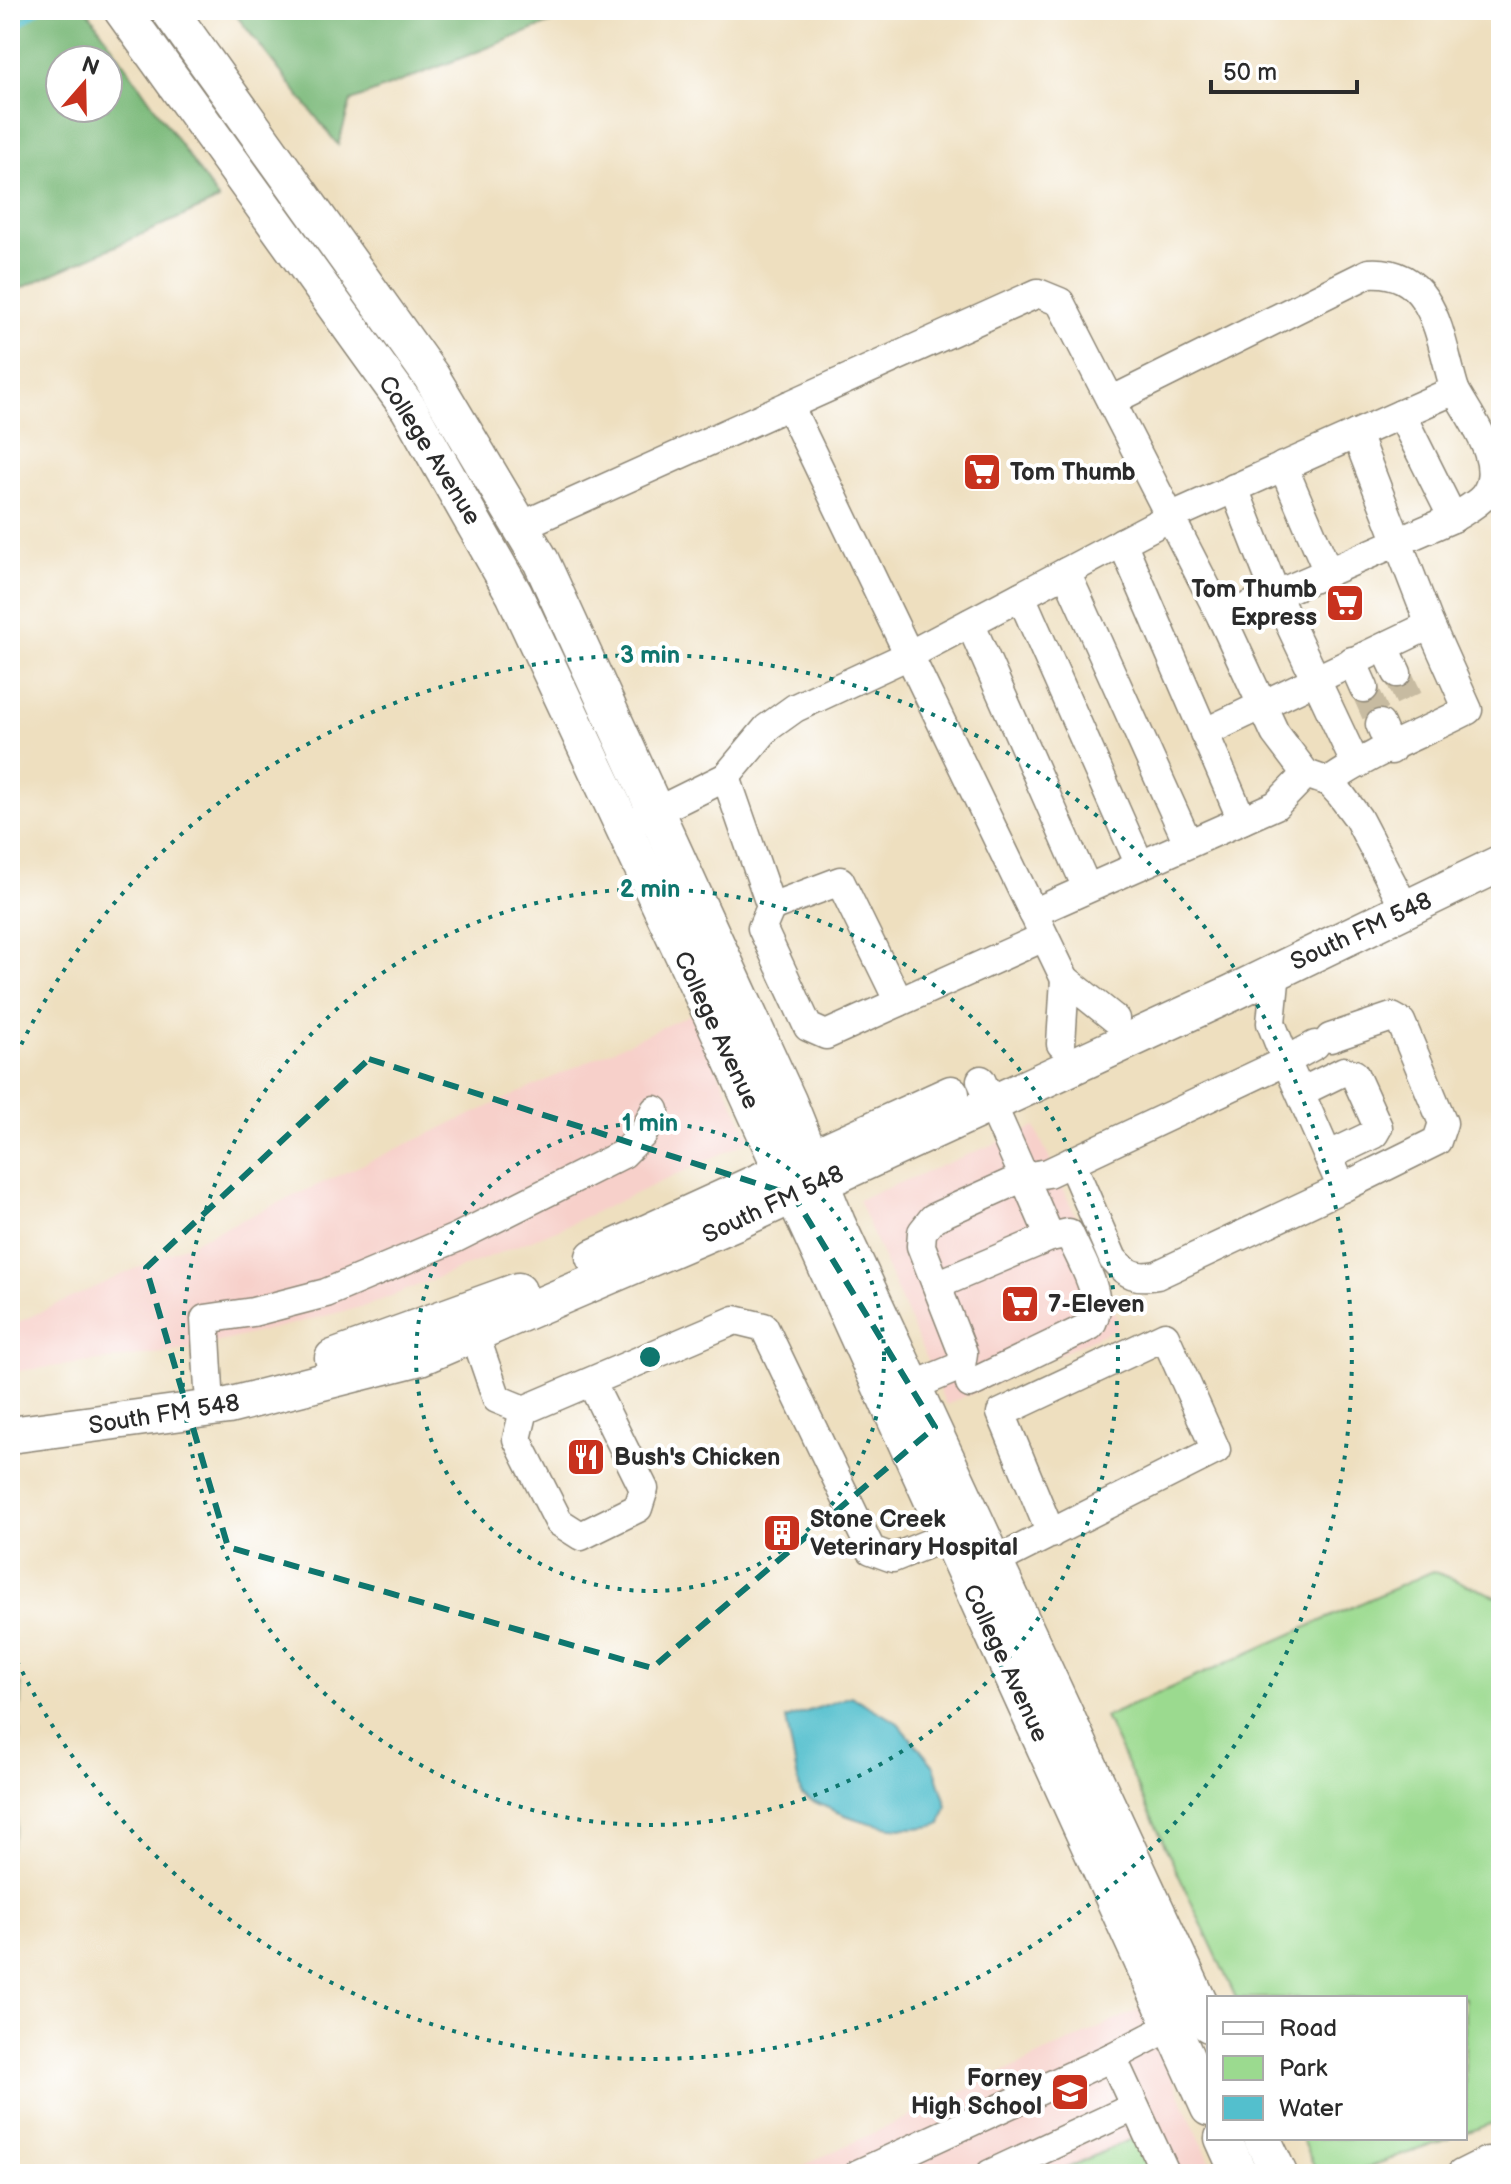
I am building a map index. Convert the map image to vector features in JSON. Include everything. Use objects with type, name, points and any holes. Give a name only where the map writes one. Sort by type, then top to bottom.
[{"type":"main road","name":"College Avenue","points":[[122,10],[409,409],[489,546],[624,828],[913,1386],[994,1562],[1102,1834],[1133,1941],[1195,2022]]},
{"type":"main road","name":"College Avenue","points":[[169,10],[431,376],[541,561],[656,811],[947,1536],[1102,1834],[1157,1913],[1195,2022],[1207,2096]]},
{"type":"main road","points":[[247,182],[277,161]]},
{"type":"main road","name":"South FM 548","points":[[10,1435],[228,1406],[420,1357],[475,1335],[802,1176],[986,1092],[1232,993],[1401,900],[1460,862],[1501,854]]},
{"type":"main road","name":"South FM 548","points":[[986,1092],[1061,1044],[1115,1019],[1401,900],[1501,863]]},
{"type":"main road","name":"South FM 548","points":[[10,1421],[72,1415],[209,1389],[329,1359],[437,1323],[802,1176]]},
{"type":"main road","points":[[1224,2140],[1239,2174]]},
{"type":"main road","points":[[1263,2140],[1279,2174]]},
{"type":"lane","points":[[1111,401],[1369,273],[1389,272],[1403,276],[1416,286],[1429,306],[1455,390],[1493,469],[1491,485],[1483,498],[1453,518],[1397,544],[1222,618]]},
{"type":"lane","points":[[521,526],[1038,293],[1060,302],[1222,618],[1275,733],[1358,818],[1401,900]]},
{"type":"lane","points":[[624,828],[726,777],[767,728],[795,708],[909,655],[1170,517],[1455,390]]},
{"type":"lane","points":[[789,405],[1065,979],[1115,1019]]},
{"type":"lane","points":[[1401,414],[1453,518]]},
{"type":"lane","points":[[726,777],[771,907],[762,928],[808,1027],[826,1035],[899,1002],[1039,925],[1087,888],[1276,805],[1318,778],[1355,763],[1386,737],[1420,720],[1468,710],[1397,544],[1356,434]]},
{"type":"lane","points":[[1283,466],[1328,572]]},
{"type":"lane","points":[[1234,488],[1276,595],[1355,763]]},
{"type":"lane","points":[[1122,542],[1242,820]]},
{"type":"lane","points":[[1066,572],[1188,843]]},
{"type":"lane","points":[[1021,596],[1140,865]]},
{"type":"lane","points":[[970,623],[1087,888]]},
{"type":"lane","points":[[1204,733],[1314,677],[1430,625]]},
{"type":"lane","points":[[1385,647],[1397,673]]},
{"type":"lane","points":[[1352,661],[1364,688]]},
{"type":"lane","points":[[771,907],[840,881],[899,1002]]},
{"type":"lane","points":[[1276,971],[1271,1023],[1342,1188]]},
{"type":"lane","points":[[1061,1044],[1065,979]]},
{"type":"lane","points":[[1232,993],[1271,1023]]},
{"type":"lane","points":[[994,1562],[1216,1450],[1165,1336],[1001,1413],[983,1408],[965,1375],[962,1344],[921,1246],[922,1232],[933,1218],[1024,1177],[1048,1173],[1071,1162],[1286,1061],[1322,1042],[1392,1017],[1401,1022],[1443,1123],[1437,1141],[1157,1275],[1140,1278],[1125,1272],[1113,1259],[1071,1162]]},
{"type":"lane","points":[[1301,1092],[1344,1071],[1354,1074],[1378,1127],[1374,1134],[1330,1155]]},
{"type":"lane","points":[[986,1092],[1050,1237]]},
{"type":"lane","points":[[209,1389],[205,1319],[253,1312],[326,1293],[456,1238],[623,1154],[643,1134],[655,1110]]},
{"type":"lane","points":[[913,1386],[965,1375],[1090,1326],[1097,1316],[1095,1297],[1069,1233],[1050,1237],[937,1285]]},
{"type":"lane","points":[[475,1335],[497,1399],[524,1410],[735,1320],[764,1327],[871,1550],[893,1558],[947,1536]]},
{"type":"lane","points":[[524,1410],[517,1439],[559,1522],[581,1536],[600,1529],[638,1508],[644,1489],[591,1382]]},
{"type":"lane","points":[[1001,1413],[1051,1534]]},
{"type":"lane","points":[[865,2172],[1112,2057],[1195,2022]]},
{"type":"lane","points":[[1112,2057],[1166,2174]]},
{"type":"lane","points":[[990,2174],[1134,2107]]},
{"type":"lane","points":[[1461,2174],[1487,2161]]},
{"type":"highlighted area","points":[[369,1059],[793,1195],[935,1427],[652,1668],[228,1547],[146,1268]]},
{"type":"shaded area","points":[[691,1014],[751,1140],[559,1229],[369,1305],[187,1350],[10,1372],[10,1326]]},
{"type":"shaded area","points":[[1035,1127],[1113,1298],[1117,1328],[946,1405],[858,1200]]},
{"type":"shaded area","name":"Forney High School","points":[[1140,2009],[1216,2174],[785,2174]]},
{"type":"green space","points":[[10,10],[87,10],[111,44],[44,44],[44,124],[124,124],[124,63],[219,200],[10,293]]},
{"type":"green space","points":[[232,10],[584,10],[351,101],[338,145]]},
{"type":"green space","points":[[1433,1571],[1501,1598],[1501,2120],[1467,2132],[1467,1996],[1235,1996],[1105,1717]]},
{"type":"green space","points":[[10,1666],[21,1686],[16,1826],[10,1850]]},
{"type":"green space","points":[[1151,2130],[1171,2174],[1054,2174]]},
{"type":"green space","points":[[1302,2140],[1445,2140],[1348,2174],[1318,2174]]},
{"type":"water","points":[[851,1696],[898,1723],[934,1766],[947,1806],[941,1824],[905,1828],[869,1823],[801,1795],[786,1719]]},
{"type":"waterway","points":[[10,31],[39,10]]},
{"type":"tunnel","points":[[1397,673],[1414,709]]},
{"type":"tunnel","points":[[1364,688],[1380,724]]},
{"type":"place","name":"Tom Thumb","points":[[982,472]]},
{"type":"place","name":"Tom Thumb Express","points":[[1345,603]]},
{"type":"place","name":"7-Eleven","points":[[1020,1304]]},
{"type":"place","name":"Bush's Chicken","points":[[586,1457]]},
{"type":"place","name":"Stone Creek Veterinary Hospital","points":[[782,1533]]},
{"type":"place","name":"Forney High School","points":[[1070,2092]]}]
